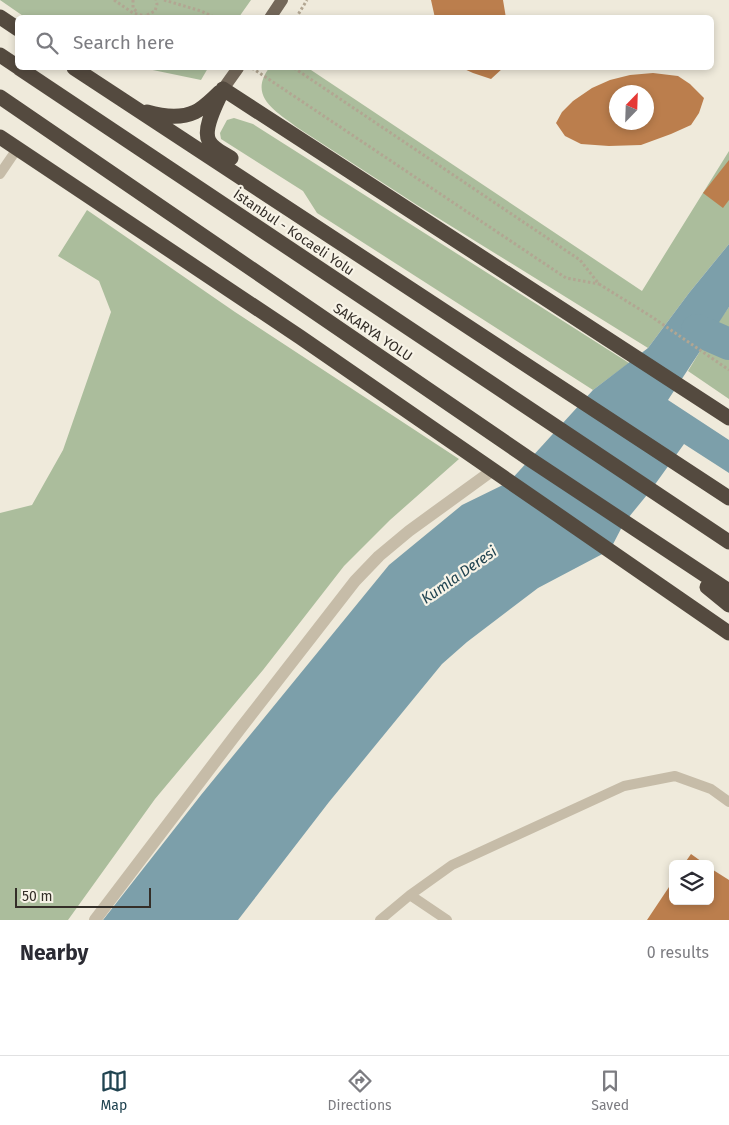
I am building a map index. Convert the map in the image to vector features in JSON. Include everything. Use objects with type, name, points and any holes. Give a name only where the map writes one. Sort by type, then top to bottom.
[{"type":"highway","points":[[0,17],[15,27]]},
{"type":"highway","name":"İstanbul - Kocaeli Yolu","points":[[0,55],[15,65]]},
{"type":"highway","name":"İstanbul - Kocaeli Yolu","points":[[22,70],[701,524]]},
{"type":"highway","points":[[77,70],[306,218],[729,498]]},
{"type":"highway","points":[[137,109],[166,116],[194,113],[223,89]]},
{"type":"highway","points":[[223,89],[206,131],[209,141],[217,150],[274,186],[289,198],[306,218]]},
{"type":"highway","points":[[223,89],[729,418]]},
{"type":"highway","name":"SAKARYA YOLU","points":[[0,97],[528,458],[652,542],[729,591]]},
{"type":"highway","points":[[0,137],[300,337],[729,632]]},
{"type":"highway","points":[[701,524],[729,537]]},
{"type":"highway","points":[[701,524],[729,542]]},
{"type":"highway","points":[[652,542],[729,605]]},
{"type":"main road","points":[[272,15],[282,0]]},
{"type":"main road","points":[[223,89],[237,70]]},
{"type":"street","points":[[95,920],[355,581],[379,556],[409,531],[493,470]]},
{"type":"lane","points":[[0,174],[17,149]]},
{"type":"lane","points":[[380,920],[452,865],[624,786],[675,776],[711,789],[729,802]]},
{"type":"lane","points":[[410,896],[447,920]]},
{"type":"path","points":[[114,0],[133,13],[144,15],[155,11],[156,0]]},
{"type":"path","points":[[133,0],[133,8],[138,14]]},
{"type":"path","points":[[164,0],[210,15]]},
{"type":"path","points":[[298,15],[308,0]]},
{"type":"path","points":[[256,70],[566,278],[599,284]]},
{"type":"path","points":[[297,70],[580,260],[599,284],[652,317],[729,370]]},
{"type":"green space","points":[[0,0],[251,0],[240,15],[22,15]]},
{"type":"green space","points":[[153,70],[207,70],[201,80]]},
{"type":"green space","points":[[268,70],[311,70],[642,291],[729,151],[729,244],[648,348],[417,205],[298,128],[267,102],[263,95],[263,78]]},
{"type":"green space","points":[[234,118],[253,124],[629,363],[593,390],[317,213],[303,191],[221,139],[220,133],[227,120]]},
{"type":"green space","points":[[87,210],[235,312],[459,459],[390,520],[344,566],[263,670],[155,799],[68,920],[0,920],[0,513],[32,505],[63,450],[111,312],[99,281],[58,256]]},
{"type":"green space","points":[[729,307],[729,399],[688,371]]},
{"type":"water","name":"Kumla Deresi","points":[[729,244],[729,307],[668,400],[729,440],[729,473],[684,444],[651,490],[624,523],[610,550],[538,588],[467,642],[442,664],[329,802],[238,920],[103,920],[201,795],[389,565],[462,505],[509,482],[593,390],[648,348]]},
{"type":"building","points":[[431,0],[503,0],[506,15],[434,15]]},
{"type":"building","points":[[466,70],[501,70],[491,79]]},
{"type":"building","points":[[653,73],[678,76],[690,84],[704,98],[699,113],[691,125],[641,145],[609,146],[581,144],[565,136],[556,123],[562,112],[573,101],[592,88],[610,80],[630,75]]},
{"type":"building","points":[[729,160],[729,200],[723,208],[703,193]]},
{"type":"building","points":[[691,854],[699,860],[687,860]]},
{"type":"building","points":[[714,871],[729,880],[729,920],[647,920],[669,887],[669,905],[714,905]]},
{"type":"waterway","points":[[697,330],[729,344]]}]
